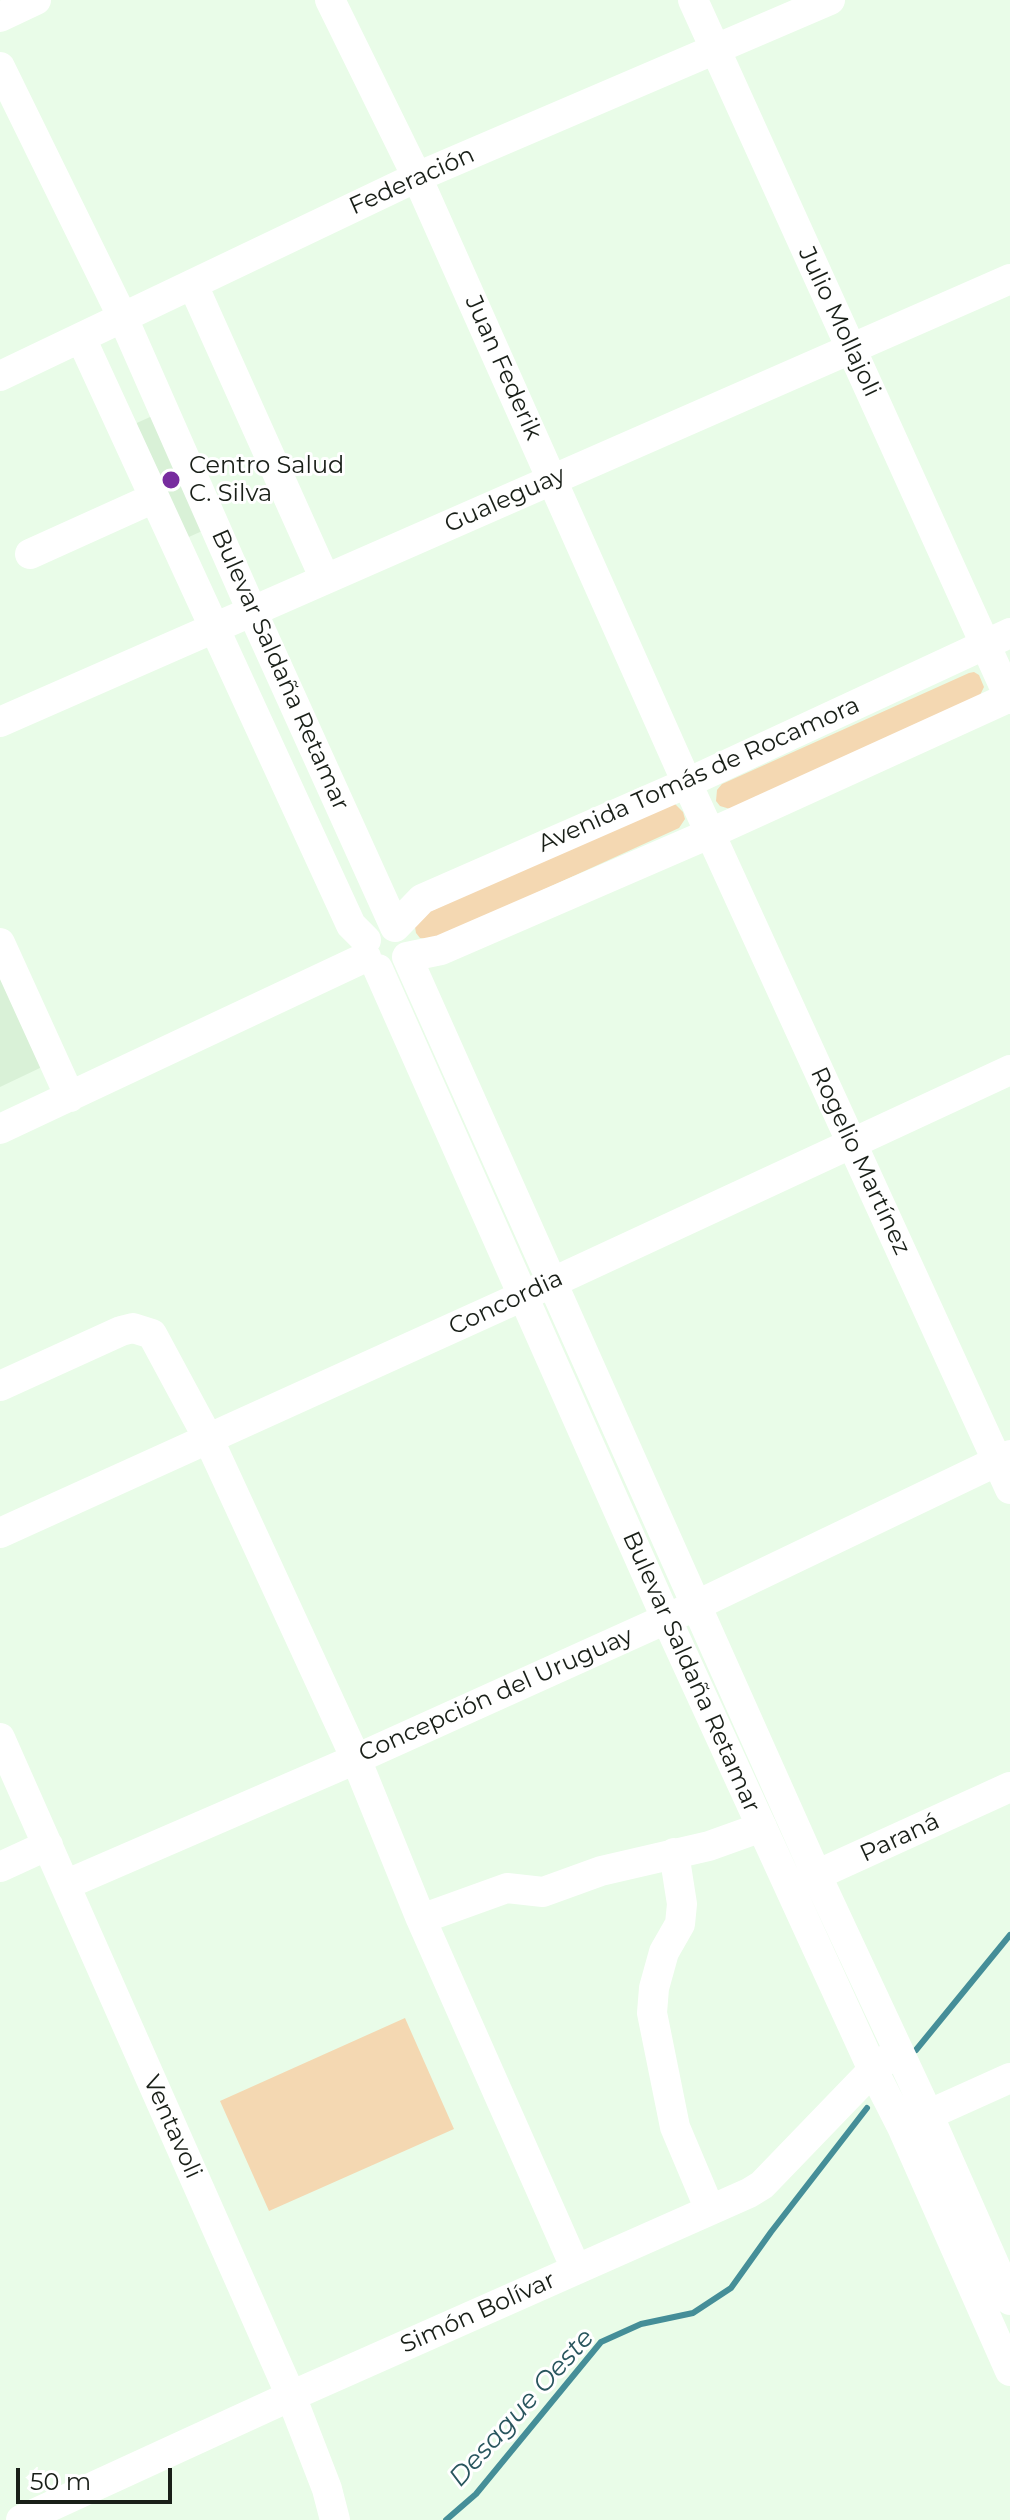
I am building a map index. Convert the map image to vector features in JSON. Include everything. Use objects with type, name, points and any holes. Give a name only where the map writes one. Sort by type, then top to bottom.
[{"type":"street","points":[[0,17],[36,0]]},
{"type":"street","name":"Juan Federik","points":[[330,0],[417,177],[687,783]]},
{"type":"street","name":"Julio Mollajoli","points":[[693,0],[852,348],[998,639],[1010,698]]},
{"type":"street","name":"Federación","points":[[0,376],[417,177],[830,0]]},
{"type":"street","name":"Bulevar Saldaña Retamar","points":[[0,67],[123,318],[395,927],[407,939],[407,957],[697,1605],[873,2070],[915,2121],[1010,2300]]},
{"type":"street","name":"Gualeguay","points":[[0,722],[1010,279]]},
{"type":"street","points":[[193,285],[325,579]]},
{"type":"street","name":"Bulevar Saldaña Retamar","points":[[81,338],[351,925],[370,956],[762,1827],[803,1882],[898,2051],[915,2121],[1010,2371]]},
{"type":"street","points":[[30,554],[154,498]]},
{"type":"street","name":"Avenida Tomás de Rocamora","points":[[395,927],[422,899],[687,783],[998,639]]},
{"type":"street","points":[[370,956],[396,969],[407,957],[441,950],[1010,698]]},
{"type":"street","name":"Rogelio Martínez","points":[[687,783],[851,1142],[1004,1458],[1010,1489]]},
{"type":"street","points":[[370,956],[377,928],[395,927]]},
{"type":"street","points":[[0,943],[70,1097]]},
{"type":"street","points":[[0,1129],[370,956]]},
{"type":"street","name":"Concordia","points":[[0,1533],[523,1296],[1010,1070]]},
{"type":"street","points":[[0,1386],[133,1328],[152,1334],[208,1438],[356,1759],[421,1919],[576,2269]]},
{"type":"street","name":"Concepción del Uruguay","points":[[65,1885],[356,1759],[697,1605],[1004,1458]]},
{"type":"street","name":"Ventavoli","points":[[0,1738],[291,2396],[327,2489],[335,2520]]},
{"type":"street","name":"Paraná","points":[[803,1882],[1010,1787]]},
{"type":"street","points":[[421,1919],[507,1888],[543,1892],[601,1871],[709,1846],[762,1827]]},
{"type":"street","points":[[0,1867],[48,1845]]},
{"type":"street","points":[[674,1853],[682,1904],[680,1924],[664,1952],[654,1988],[652,2013],[675,2127],[710,2210]]},
{"type":"street","name":"Simón Bolívar","points":[[21,2520],[762,2185],[873,2070],[898,2051]]},
{"type":"street","points":[[915,2121],[1010,2078]]},
{"type":"shaded area","name":"Centro Salud C. Silva","points":[[159,413],[209,528],[182,540],[130,426]]},
{"type":"shaded area","points":[[974,672],[979,675],[984,687],[979,697],[730,809],[716,801],[717,790],[722,784]]},
{"type":"shaded area","points":[[669,804],[675,804],[683,812],[685,819],[679,828],[433,940],[420,938],[416,933],[415,927],[422,915]]},
{"type":"shaded area","points":[[0,974],[42,1067],[0,1087]]},
{"type":"shaded area","points":[[405,2018],[454,2129],[269,2211],[220,2101]]},
{"type":"waterway","name":"Desague Oeste","points":[[916,2050],[1010,1935]]},
{"type":"waterway","name":"Desague Oeste","points":[[446,2520],[476,2494],[601,2342],[641,2324],[693,2313],[731,2288],[867,2108]]},
{"type":"place","name":"Centro Salud C. Silva","points":[[171,480]]}]
